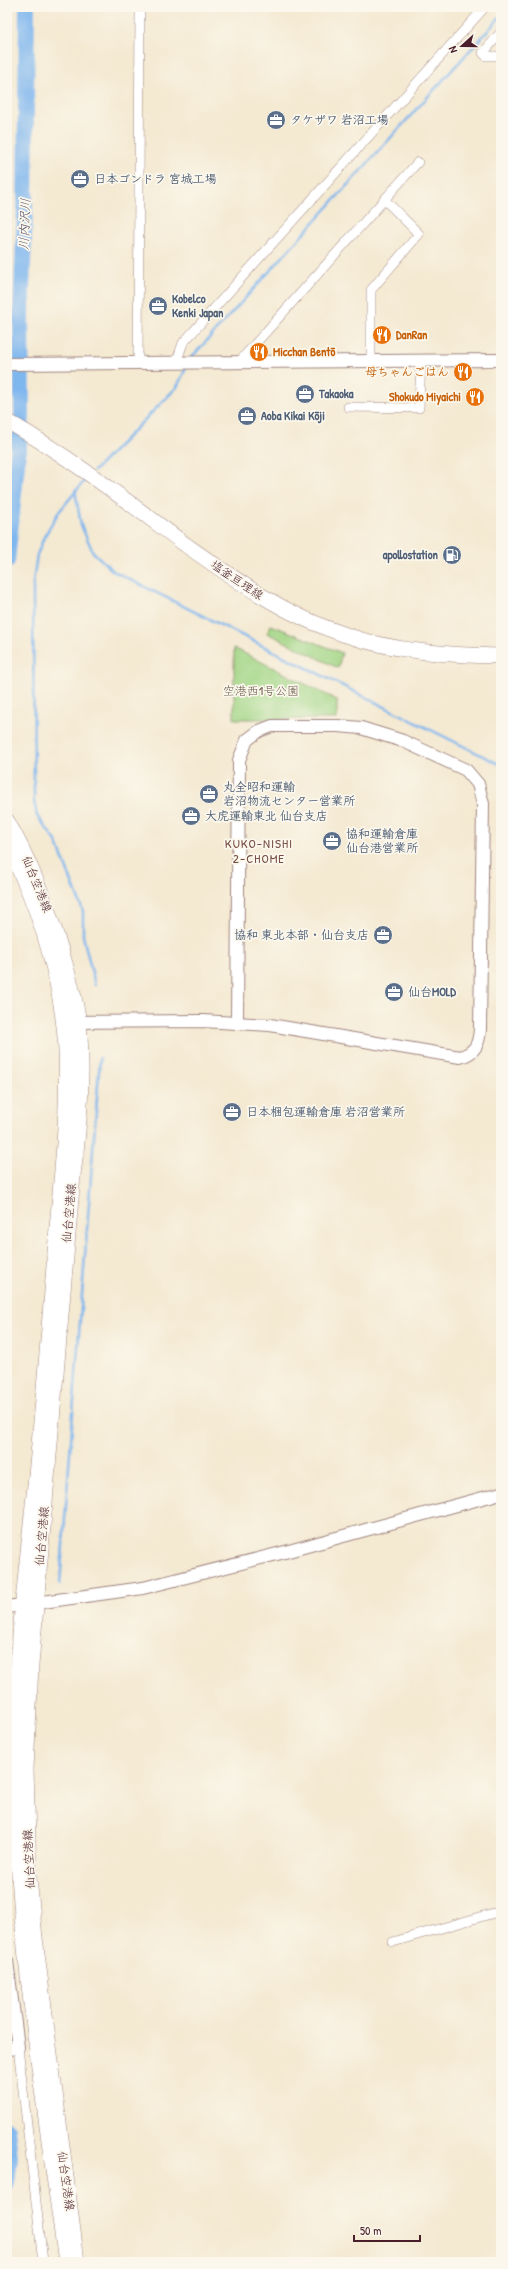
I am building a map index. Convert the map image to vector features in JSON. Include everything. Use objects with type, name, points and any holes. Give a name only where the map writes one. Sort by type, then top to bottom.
[{"type":"main road","name":"塩釜亘理線","points":[[7,421],[115,493],[236,581],[300,618],[345,635],[398,648],[501,656]]},
{"type":"main road","name":"仙台空港線","points":[[7,821],[31,866],[47,908],[71,982],[79,1023],[82,1084],[79,1134],[72,1183],[30,1603],[15,1731],[17,1864],[29,1984],[66,2262]]},
{"type":"main road","name":"仙台空港線","points":[[7,844],[28,891],[41,926],[54,972],[63,1022],[66,1050],[65,1128],[39,1444],[30,1603],[26,1769],[29,1878],[42,1998],[77,2262]]},
{"type":"street","points":[[138,364],[140,7]]},
{"type":"street","points":[[177,363],[182,343],[485,7]]},
{"type":"street","points":[[501,32],[483,53],[486,56],[501,56]]},
{"type":"street","points":[[238,363],[418,162]]},
{"type":"street","points":[[371,361],[371,290],[419,234],[385,200]]},
{"type":"street","points":[[348,407],[419,408],[421,360]]},
{"type":"street","points":[[7,364],[501,360]]},
{"type":"street","points":[[501,464],[501,476]]},
{"type":"street","points":[[63,1022],[237,1022],[270,1025],[460,1057],[472,1052],[478,1044],[480,1029],[483,804],[478,784],[472,775],[457,765],[403,741],[361,728],[338,726],[272,726],[259,731],[247,740],[239,760],[237,1022]]},
{"type":"street","points":[[7,1607],[143,1588],[284,1552],[501,1493]]},
{"type":"street","points":[[393,1942],[501,1911]]},
{"type":"street","points":[[7,1961],[12,2049],[42,2262]]},
{"type":"green space","points":[[271,625],[342,653],[338,668],[267,633]]},
{"type":"green space","name":"空港西1号公園","points":[[234,648],[337,700],[337,719],[234,719]]},
{"type":"waterway","name":"川内沢川","points":[[7,561],[22,415],[21,314],[25,210],[27,7]]},
{"type":"waterway","points":[[191,358],[501,16]]},
{"type":"waterway","points":[[94,471],[177,387],[187,366]]},
{"type":"waterway","points":[[86,479],[58,513],[44,537],[37,555],[33,582],[34,801],[37,816],[56,841],[83,911],[83,936],[95,985]]},
{"type":"waterway","points":[[75,490],[81,525],[93,552],[113,571],[501,765]]},
{"type":"waterway","points":[[60,1584],[100,1058]]},
{"type":"waterway","name":"川内沢川","points":[[7,2129],[10,2157],[7,2183]]},
{"type":"place","name":"タケザワ 岩沼工場","points":[[276,120]]},
{"type":"place","name":"日本ゴンドラ 宮城工場","points":[[80,179]]},
{"type":"place","name":"Kobelco Kenki Japan","points":[[158,306]]},
{"type":"place","name":"DanRan","points":[[382,335]]},
{"type":"place","name":"Micchan Bentō","points":[[259,352]]},
{"type":"place","name":"母ちゃんごはん","points":[[463,372]]},
{"type":"place","name":"Takaoka","points":[[305,394]]},
{"type":"place","name":"Shokudo Miyaichi","points":[[475,397]]},
{"type":"place","name":"Aoba Kikai Kōji","points":[[247,416]]},
{"type":"place","name":"apollostation","points":[[452,555]]},
{"type":"place","name":"丸全昭和運輸 岩沼物流センター営業所","points":[[209,794]]},
{"type":"place","name":"大虎運輸東北 仙台支店","points":[[191,816]]},
{"type":"place","name":"協和運輸倉庫 仙台港営業所","points":[[332,841]]},
{"type":"place","name":"協和 東北本部・仙台支店","points":[[383,935]]},
{"type":"place","name":"仙台MOLD","points":[[394,992]]},
{"type":"place","name":"日本梱包運輸倉庫 岩沼営業所","points":[[232,1112]]},
{"type":"district","name":"KUKO-NISHI 2-CHOME","points":[[259,850]]}]
